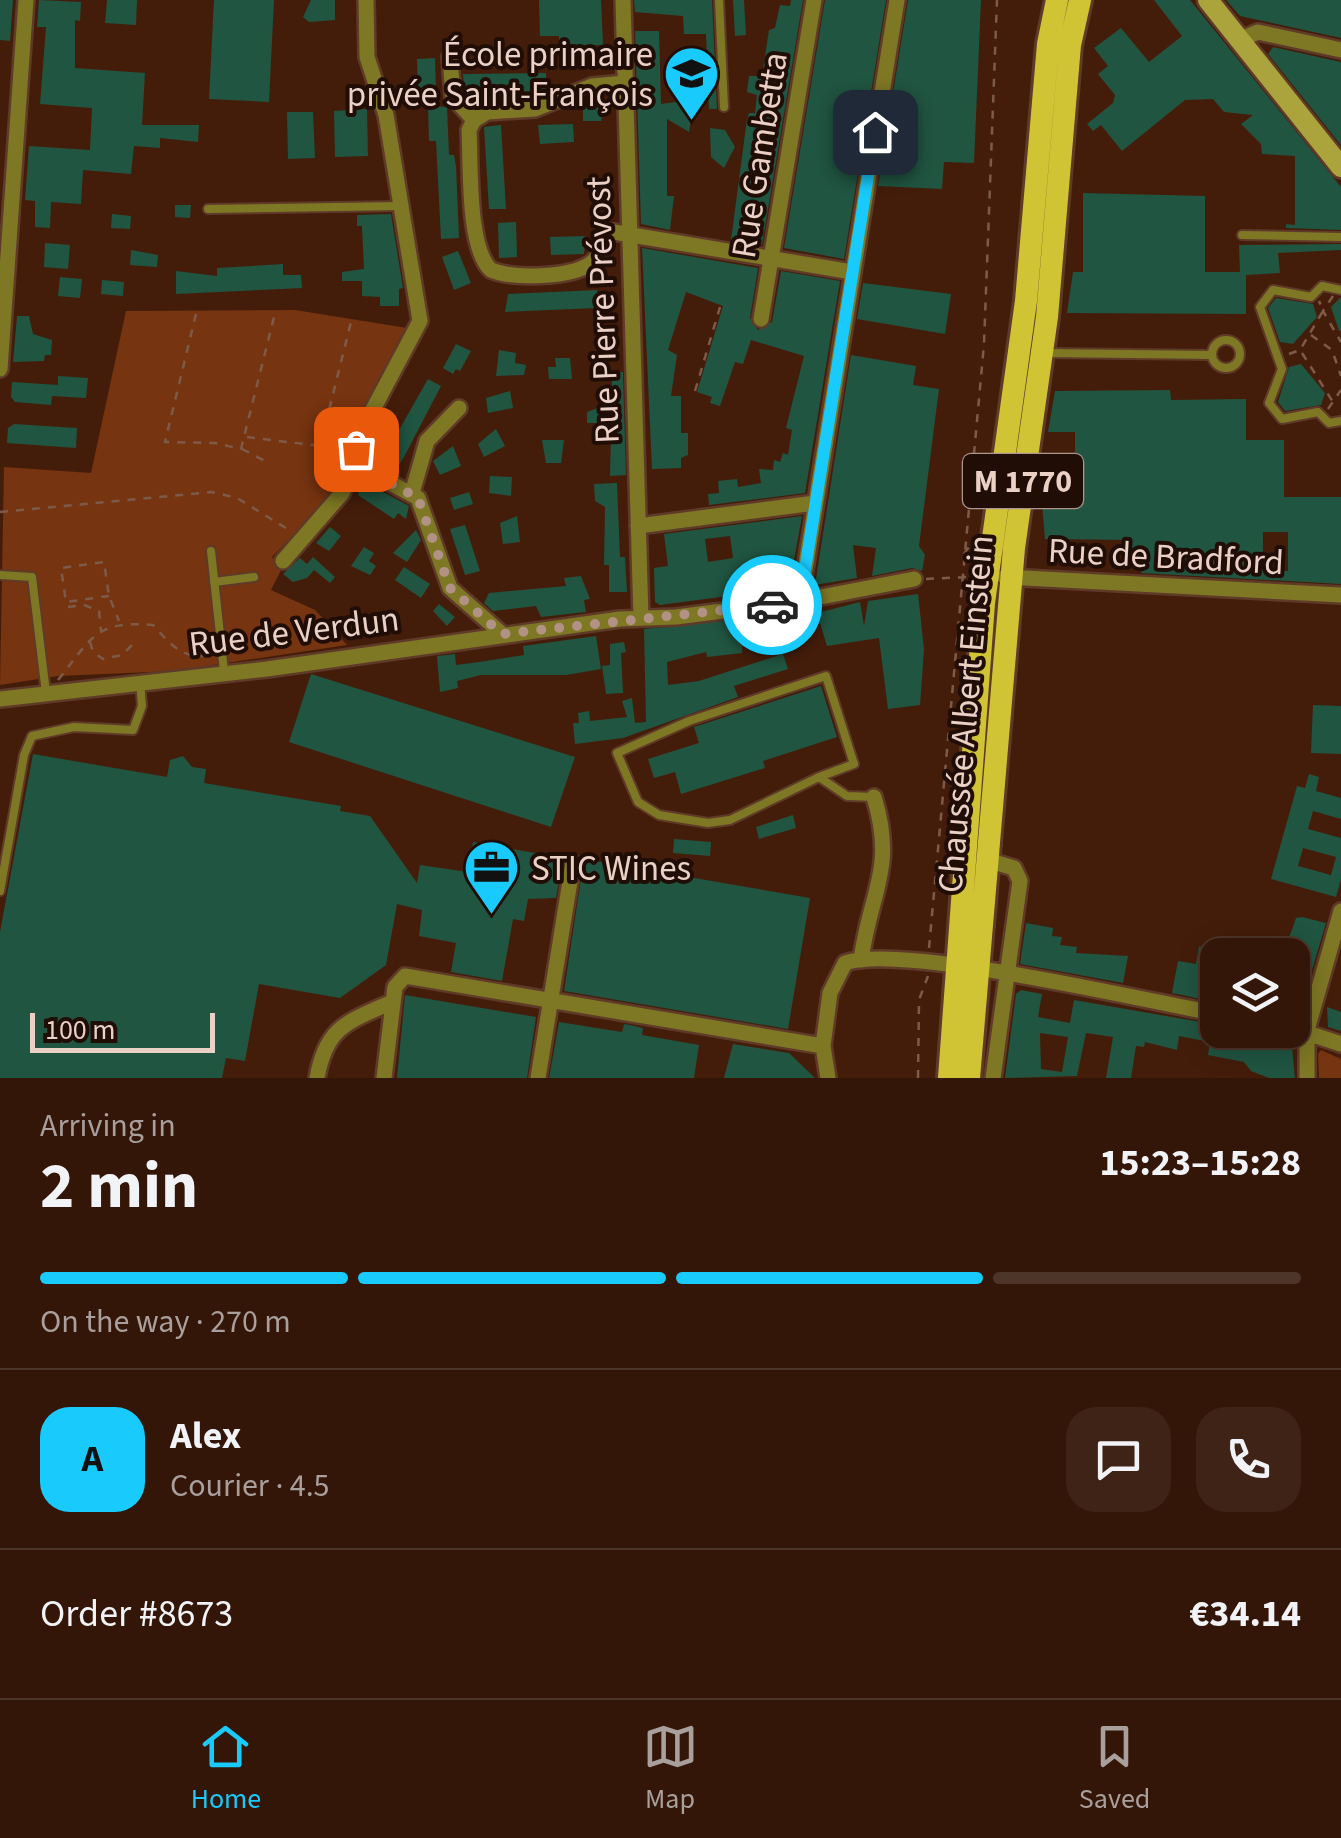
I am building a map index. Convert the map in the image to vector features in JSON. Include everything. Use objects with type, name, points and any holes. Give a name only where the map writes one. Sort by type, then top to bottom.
[{"type":"main road","name":"Chaussée Albert Einstein","points":[[969,1078],[964,901],[978,577],[1023,329],[1048,44],[1057,0]]},
{"type":"main road","name":"Chaussée Albert Einstein","points":[[949,1078],[987,860],[1011,578],[1043,353],[1070,44],[1080,0]]},
{"type":"main road","points":[[1208,0],[1341,166]]},
{"type":"street","points":[[0,369],[6,220],[26,0]]},
{"type":"street","points":[[283,561],[342,493],[356,460],[362,432],[419,328],[386,115],[368,57],[366,0]]},
{"type":"street","name":"Rue Pierre Prévost","points":[[623,0],[641,618]]},
{"type":"street","name":"Rue Gambetta","points":[[761,319],[814,0]]},
{"type":"street","points":[[800,601],[897,0]]},
{"type":"street","points":[[1239,40],[1264,33],[1341,50]]},
{"type":"street","points":[[450,57],[454,96],[474,120]]},
{"type":"street","points":[[626,83],[592,86],[549,106],[487,112],[474,120],[469,130],[476,230],[479,252],[491,270],[512,274],[579,269],[598,256],[609,233],[852,272]]},
{"type":"street","points":[[412,493],[424,447],[459,408]]},
{"type":"street","points":[[356,460],[412,493],[426,514],[450,588],[502,634]]},
{"type":"street","points":[[638,526],[815,503]]},
{"type":"street","name":"Rue de Bradford","points":[[978,577],[1341,596]]},
{"type":"street","name":"Rue de Verdun","points":[[0,699],[51,687],[140,682],[502,634],[800,601],[914,580]]},
{"type":"street","points":[[861,960],[866,920],[885,860],[874,797]]},
{"type":"street","points":[[987,860],[1014,868],[1020,881],[994,1078]]},
{"type":"street","points":[[538,1078],[573,863]]},
{"type":"street","points":[[1310,1000],[1341,911]]},
{"type":"street","points":[[828,1078],[823,1046],[837,972],[845,963],[861,960],[929,962],[1200,1011]]},
{"type":"street","points":[[384,1078],[392,1002],[397,982],[405,976],[823,1046]]},
{"type":"street","points":[[317,1078],[328,1039],[359,1017],[392,1002]]},
{"type":"street","points":[[1310,1033],[1341,1044]]},
{"type":"street","points":[[1303,1048],[1307,1078]]},
{"type":"lane","points":[[718,0],[724,107]]},
{"type":"lane","points":[[208,209],[401,206]]},
{"type":"lane","points":[[1242,236],[1341,236]]},
{"type":"lane","points":[[1339,289],[1322,286],[1311,296],[1273,290],[1260,307],[1282,368],[1269,403],[1282,419],[1318,412],[1328,423],[1341,421]]},
{"type":"lane","points":[[1043,353],[1212,355]]},
{"type":"lane","points":[[341,435],[338,452],[356,460]]},
{"type":"lane","points":[[210,551],[224,671]]},
{"type":"lane","points":[[0,575],[32,577],[51,687]]},
{"type":"lane","points":[[214,582],[254,576]]},
{"type":"lane","points":[[826,676],[854,764],[819,776],[730,820],[708,824],[659,815],[638,802],[617,753],[689,721],[826,676]]},
{"type":"lane","points":[[0,891],[24,755],[32,736],[74,727],[133,730],[142,706],[140,682]]},
{"type":"lane","points":[[819,776],[847,796],[874,797]]},
{"type":"path","points":[[918,1078],[920,1000],[928,984],[984,344],[997,0]]},
{"type":"path","points":[[1278,358],[1300,350],[1339,289]]},
{"type":"path","points":[[1315,292],[1341,342]]},
{"type":"path","points":[[695,390],[720,307]]},
{"type":"path","points":[[196,314],[165,442],[215,443],[265,461]]},
{"type":"path","points":[[240,449],[274,317]]},
{"type":"path","points":[[316,460],[351,322]]},
{"type":"path","points":[[1310,334],[1332,350],[1341,376]]},
{"type":"path","points":[[1300,350],[1333,402]]},
{"type":"path","points":[[1323,417],[1341,390]]},
{"type":"path","points":[[323,434],[341,435]]},
{"type":"path","points":[[244,437],[320,446]]},
{"type":"path","points":[[0,512],[212,492],[237,498],[302,539]]},
{"type":"path","points":[[109,596],[66,602],[62,568],[104,562],[109,596],[120,622]]},
{"type":"path","points":[[914,580],[978,577]]},
{"type":"path","points":[[68,607],[84,605],[99,612],[101,631]]},
{"type":"path","points":[[51,687],[90,640],[120,622],[153,625],[176,650],[194,658],[211,655]]},
{"type":"path","points":[[90,640],[93,652],[104,658],[122,656],[135,642]]},
{"type":"shaded area","points":[[295,310],[407,328],[407,340],[333,494],[272,557],[281,570],[271,590],[315,610],[347,645],[173,671],[58,676],[0,685],[4,467],[91,473],[126,311]]},
{"type":"shaded area","points":[[1321,1050],[1341,1059],[1341,1078],[1319,1078]]},
{"type":"building","points":[[0,0],[13,0],[10,41],[0,40]]},
{"type":"building","points":[[39,0],[81,2],[80,21],[75,20],[75,68],[145,73],[142,125],[199,125],[198,142],[160,138],[160,148],[134,146],[131,174],[83,170],[81,204],[51,202],[50,228],[35,227],[35,201],[25,200],[29,146],[90,150],[92,108],[40,104],[46,27],[37,27]]},
{"type":"building","points":[[107,0],[137,0],[136,25],[105,23]]},
{"type":"building","points":[[214,0],[274,0],[269,102],[209,99]]},
{"type":"building","points":[[311,0],[335,0],[335,20],[309,22],[303,17]]},
{"type":"building","points":[[539,0],[601,0],[603,45],[559,46],[559,36],[540,36]]},
{"type":"building","points":[[634,0],[712,0],[717,109],[709,109],[706,34],[684,34],[683,16],[635,12]]},
{"type":"building","points":[[733,0],[744,0],[746,35],[735,36]]},
{"type":"building","points":[[791,0],[803,0],[762,245],[731,240],[747,119],[749,113],[755,113],[757,95],[747,92],[749,76],[762,76],[769,30],[775,28],[780,5],[790,6]]},
{"type":"building","points":[[825,0],[886,0],[844,259],[784,248]]},
{"type":"building","points":[[908,0],[981,0],[974,163],[944,162],[942,189],[878,186]]},
{"type":"building","points":[[1154,0],[1190,0],[1341,187],[1341,230],[1286,228],[1286,224],[1295,225],[1295,156],[1262,154],[1261,144],[1241,124],[1253,115],[1224,112],[1213,99],[1185,100],[1122,151],[1101,125],[1093,131],[1087,124],[1113,103],[1115,95],[1098,74],[1108,66],[1094,48],[1121,28],[1149,62],[1182,36]]},
{"type":"building","points":[[1226,0],[1341,0],[1341,38],[1240,16]]},
{"type":"building","points":[[635,31],[659,31],[661,104],[691,100],[693,106],[689,132],[667,119],[667,196],[674,196],[670,230],[641,224]]},
{"type":"building","points":[[1273,47],[1341,62],[1341,145],[1268,54]]},
{"type":"building","points":[[435,58],[436,93],[418,93],[417,59]]},
{"type":"building","points":[[546,73],[546,91],[464,92],[463,74]]},
{"type":"building","points":[[605,100],[601,121],[583,121],[583,103]]},
{"type":"building","points":[[428,106],[447,107],[449,155],[454,155],[456,166],[459,238],[441,239],[436,141],[429,141]]},
{"type":"building","points":[[367,109],[368,156],[335,157],[334,111]]},
{"type":"building","points":[[287,112],[313,112],[315,158],[288,159]]},
{"type":"building","points":[[573,124],[574,142],[540,144],[538,125]]},
{"type":"building","points":[[501,125],[506,209],[489,209],[484,127]]},
{"type":"building","points":[[710,128],[725,130],[735,147],[724,168],[711,157]]},
{"type":"building","points":[[1083,193],[1205,196],[1205,272],[1240,272],[1239,245],[1341,244],[1341,250],[1278,253],[1280,273],[1246,275],[1246,314],[1067,313],[1073,272],[1083,272]]},
{"type":"building","points":[[175,205],[191,205],[190,218],[175,217]]},
{"type":"building","points":[[112,214],[131,216],[130,229],[111,228]]},
{"type":"building","points":[[391,214],[403,288],[399,289],[399,306],[380,306],[380,297],[362,296],[362,281],[342,281],[342,272],[364,269],[362,226],[357,226],[357,215]]},
{"type":"building","points":[[516,222],[517,257],[499,258],[498,223]]},
{"type":"building","points":[[585,236],[584,254],[551,255],[550,237]]},
{"type":"building","points":[[45,243],[70,245],[68,269],[44,267]]},
{"type":"building","points":[[642,248],[758,268],[750,318],[758,330],[772,322],[781,271],[840,281],[805,493],[709,505],[708,494],[719,493],[718,481],[737,479],[738,487],[761,483],[759,469],[773,470],[774,460],[780,462],[783,453],[788,455],[792,430],[786,428],[804,356],[751,340],[743,364],[735,362],[720,406],[710,403],[712,397],[697,392],[723,306],[686,292],[668,350],[677,355],[671,396],[681,396],[681,433],[688,433],[688,455],[681,458],[681,468],[652,469]]},
{"type":"building","points":[[131,250],[158,255],[157,267],[130,265]]},
{"type":"building","points":[[458,251],[471,283],[454,290],[442,257]]},
{"type":"building","points":[[283,264],[283,275],[301,275],[302,288],[176,294],[176,271],[217,276],[217,268]]},
{"type":"building","points":[[60,277],[82,279],[80,298],[58,296]]},
{"type":"building","points":[[102,280],[124,282],[123,296],[101,294]]},
{"type":"building","points":[[863,283],[951,294],[945,334],[857,319]]},
{"type":"building","points":[[597,290],[597,308],[505,312],[508,294]]},
{"type":"building","points":[[1341,297],[1341,331],[1339,331],[1331,307]]},
{"type":"building","points":[[1276,298],[1313,304],[1317,317],[1293,344],[1280,342],[1268,308]]},
{"type":"building","points":[[17,316],[29,316],[33,334],[52,340],[51,355],[45,355],[44,361],[13,362]]},
{"type":"building","points":[[456,344],[471,351],[460,371],[456,369],[453,374],[443,368]]},
{"type":"building","points":[[499,350],[516,353],[515,363],[526,365],[524,375],[496,376]]},
{"type":"building","points":[[851,355],[916,366],[913,385],[939,389],[919,546],[925,555],[922,571],[912,568],[872,576],[876,548],[853,545],[857,578],[815,585]]},
{"type":"building","points":[[555,358],[570,358],[572,379],[549,379],[548,367],[556,367]]},
{"type":"building","points":[[1301,364],[1325,393],[1321,405],[1285,411],[1278,402],[1289,367]]},
{"type":"building","points":[[623,372],[626,475],[610,476],[611,432],[597,428],[597,423],[587,423],[587,412],[600,407],[600,389],[612,389],[612,373]]},
{"type":"building","points":[[58,376],[88,378],[86,398],[52,396],[51,405],[15,402],[11,397],[12,382],[58,385]]},
{"type":"building","points":[[428,379],[441,386],[404,457],[399,465],[383,458]]},
{"type":"building","points":[[1170,390],[1171,400],[1246,399],[1246,440],[1284,440],[1284,497],[1341,497],[1341,584],[1141,573],[1141,564],[1132,564],[1132,540],[1045,539],[1041,492],[1075,491],[1075,432],[1048,432],[1055,391]],"holes":[[[1263,532],[1288,532],[1288,571],[1263,570]]]},
{"type":"building","points":[[510,391],[513,408],[488,413],[486,398]]},
{"type":"building","points":[[14,424],[77,428],[76,448],[7,443],[8,428]]},
{"type":"building","points":[[496,429],[505,446],[484,457],[478,444]]},
{"type":"building","points":[[542,440],[564,440],[561,463],[546,463]]},
{"type":"building","points":[[453,446],[461,466],[440,475],[433,461]]},
{"type":"building","points":[[490,476],[512,477],[511,496],[489,493]]},
{"type":"building","points":[[361,480],[409,506],[406,519],[398,513],[394,519],[358,495]]},
{"type":"building","points":[[617,483],[620,557],[625,557],[627,592],[609,592],[609,565],[604,565],[605,507],[595,501],[594,484]]},
{"type":"building","points":[[469,492],[473,504],[454,510],[450,498]]},
{"type":"building","points":[[517,516],[520,542],[503,544],[500,523]]},
{"type":"building","points":[[802,516],[789,588],[660,605],[655,602],[654,568],[668,566],[664,534]],"holes":[[[730,536],[733,558],[708,562],[705,539]]]},
{"type":"building","points":[[465,525],[480,571],[465,575],[450,529]]},
{"type":"building","points":[[330,527],[341,536],[329,551],[316,543]]},
{"type":"building","points":[[416,530],[421,540],[407,562],[393,553]]},
{"type":"building","points":[[364,547],[374,553],[369,561],[376,566],[370,575],[351,566]]},
{"type":"building","points":[[313,557],[335,577],[330,583],[314,570],[307,578],[293,582],[283,574],[300,558],[307,564]]},
{"type":"building","points":[[404,567],[430,584],[421,598],[395,580]]},
{"type":"building","points":[[581,576],[590,599],[584,600],[586,612],[541,617],[536,606],[493,611],[484,603],[489,593],[566,586],[564,578]]},
{"type":"building","points":[[918,594],[924,649],[920,705],[888,709],[879,638],[827,646],[817,613],[860,602],[864,626],[868,601]]},
{"type":"building","points":[[439,604],[455,617],[447,626],[433,611]]},
{"type":"building","points":[[753,618],[754,628],[743,630],[742,653],[707,657],[706,652],[667,662],[668,685],[699,681],[783,654],[788,669],[734,686],[738,697],[623,738],[575,744],[573,723],[579,723],[578,713],[589,711],[590,721],[627,717],[622,701],[632,698],[635,723],[646,722],[644,629]]},
{"type":"building","points":[[596,636],[601,669],[566,675],[481,675],[457,681],[458,688],[440,692],[437,656],[455,654],[456,665],[524,655],[523,646]]},
{"type":"building","points":[[624,642],[623,693],[606,694],[602,666],[610,665],[610,644]]},
{"type":"building","points":[[311,674],[575,757],[551,827],[289,742]]},
{"type":"building","points":[[821,686],[837,737],[763,761],[765,768],[681,794],[675,772],[654,778],[648,759],[699,743],[694,727]]},
{"type":"building","points":[[1313,705],[1341,706],[1341,754],[1311,753]]},
{"type":"building","points":[[33,754],[167,777],[170,760],[183,756],[192,767],[206,769],[204,783],[341,806],[340,811],[370,816],[417,883],[420,865],[468,872],[473,842],[563,858],[556,898],[528,899],[524,921],[513,919],[502,981],[451,972],[456,943],[419,936],[422,910],[397,904],[386,965],[340,998],[259,984],[245,1061],[226,1058],[222,1078],[0,1078],[0,932]]},
{"type":"building","points":[[1309,774],[1319,777],[1316,791],[1341,798],[1341,819],[1313,811],[1308,829],[1341,838],[1341,879],[1336,897],[1271,879],[1297,786],[1305,788]],"holes":[[[1303,848],[1336,857],[1331,875],[1298,866]]]},
{"type":"building","points":[[793,815],[796,828],[759,839],[756,827]]},
{"type":"building","points":[[674,839],[711,842],[710,856],[673,853]]},
{"type":"building","points":[[584,859],[810,898],[788,1029],[564,991]]},
{"type":"building","points":[[1296,918],[1326,923],[1310,977],[1310,938],[1289,938]]},
{"type":"building","points":[[1026,923],[1053,928],[1052,936],[1062,937],[1060,945],[1077,947],[1076,953],[1128,956],[1123,983],[1020,964]]},
{"type":"building","points":[[1199,946],[1200,999],[1172,993],[1178,961],[1196,964]]},
{"type":"building","points":[[1021,990],[1042,994],[1038,1017],[1070,1023],[1074,1000],[1200,1022],[1200,1040],[1179,1036],[1177,1050],[1145,1042],[1144,1047],[1136,1046],[1131,1078],[1106,1078],[1113,1037],[1086,1033],[1077,1076],[1005,1078],[1016,994]],"holes":[[[1040,1033],[1068,1037],[1062,1072],[1041,1069]]]},
{"type":"building","points":[[405,995],[536,1017],[527,1078],[397,1078]]},
{"type":"building","points":[[1327,1007],[1341,1012],[1341,1031],[1328,1027]]},
{"type":"building","points":[[559,1022],[622,1032],[624,1024],[643,1028],[642,1035],[699,1045],[694,1078],[549,1078]]},
{"type":"building","points":[[733,1044],[789,1053],[815,1078],[724,1078]]},
{"type":"building","points":[[1209,1048],[1292,1048],[1295,1078],[1269,1078],[1251,1071],[1244,1062],[1208,1055]]},
{"type":"way so far","points":[[356,449],[361,467],[406,488],[418,498],[450,588],[502,634],[772,605]]},
{"type":"place","name":"École primaire privée Saint-François","points":[[692,123]]},
{"type":"place","name":"STIC Wines","points":[[492,917]]},
{"type":"route","points":[[772,605],[800,601],[875,132]]}]
